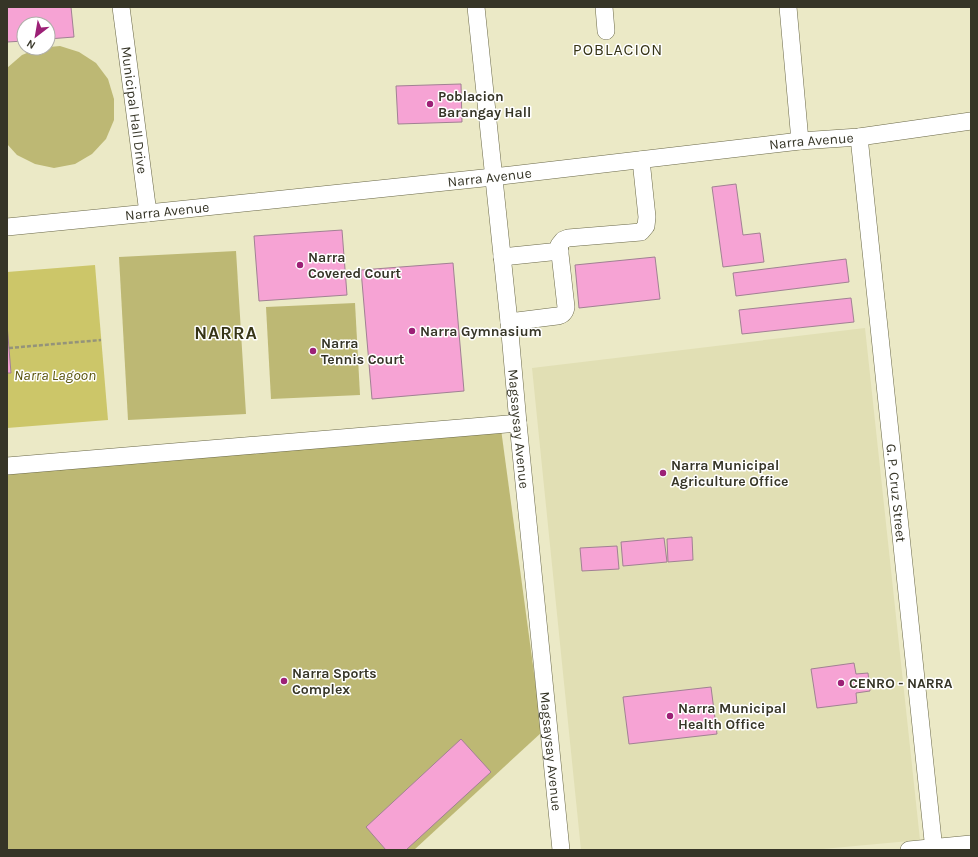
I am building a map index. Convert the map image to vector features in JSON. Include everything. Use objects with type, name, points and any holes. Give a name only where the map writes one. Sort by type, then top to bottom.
[{"type":"street","name":"Municipal Hall Drive","points":[[121,7],[148,213]]},
{"type":"street","name":"Magsaysay Avenue","points":[[476,7],[509,322],[561,850]]},
{"type":"street","points":[[604,7],[606,31]]},
{"type":"street","points":[[788,7],[800,141]]},
{"type":"street","name":"Narra Avenue","points":[[7,227],[493,177],[800,141],[859,137],[971,122]]},
{"type":"street","name":"G. P. Cruz Street","points":[[859,137],[934,849]]},
{"type":"street","points":[[509,322],[557,316],[562,315],[565,312],[566,307],[560,251],[560,245],[563,240],[568,238],[641,232],[646,226],[647,217],[641,160]]},
{"type":"street","points":[[502,257],[560,251]]},
{"type":"street","points":[[7,466],[518,423]]},
{"type":"street","points":[[909,850],[934,849],[971,844]]},
{"type":"path","points":[[9,348],[101,340]]},
{"type":"shaded area","points":[[56,46],[60,46],[79,52],[96,63],[108,79],[114,99],[114,120],[106,139],[92,154],[75,164],[54,168],[35,164],[17,155],[7,144],[7,68],[21,56],[56,56]]},
{"type":"shaded area","points":[[236,251],[246,414],[128,420],[119,257]]},
{"type":"shaded area","name":"Narra Tennis Court","points":[[355,303],[360,395],[271,399],[266,307]]},
{"type":"shaded area","points":[[865,328],[920,840],[812,850],[581,850],[532,368]]},
{"type":"shaded area","name":"Narra Sports Complex","points":[[501,429],[542,732],[414,850],[7,850],[7,472]]},
{"type":"water","name":"Narra Lagoon","points":[[95,265],[108,420],[7,428],[7,272]]},
{"type":"building","points":[[7,7],[71,7],[74,37],[56,38],[56,16],[16,16],[16,41],[7,42]]},
{"type":"building","name":"Poblacion Barangay Hall","points":[[461,84],[462,122],[398,124],[396,86]]},
{"type":"building","points":[[736,184],[743,235],[760,233],[764,262],[723,267],[712,187]]},
{"type":"building","name":"Narra Covered Court","points":[[342,230],[347,295],[259,301],[254,236]]},
{"type":"building","points":[[655,257],[660,299],[579,308],[575,265]]},
{"type":"building","points":[[846,259],[849,282],[736,296],[733,273]]},
{"type":"building","name":"Narra Gymnasium","points":[[453,263],[464,391],[372,399],[361,270]]},
{"type":"building","points":[[851,298],[854,322],[742,334],[739,310]]},
{"type":"building","points":[[7,324],[11,373],[7,373]]},
{"type":"building","points":[[692,537],[693,560],[668,562],[667,539]]},
{"type":"building","points":[[664,538],[667,562],[623,566],[621,542]]},
{"type":"building","points":[[617,546],[619,569],[582,571],[580,548]]},
{"type":"building","name":"CENRO - NARRA","points":[[854,663],[856,674],[868,673],[870,691],[856,693],[857,703],[817,708],[811,669]]},
{"type":"building","name":"Narra Municipal Health Office","points":[[711,687],[717,734],[629,744],[623,697]]},
{"type":"building","points":[[461,739],[491,772],[406,850],[386,850],[366,827]]},
{"type":"place","name":"Poblacion Barangay Hall","points":[[430,104]]},
{"type":"place","name":"Narra Covered Court","points":[[300,265]]},
{"type":"place","name":"Narra Gymnasium","points":[[412,331]]},
{"type":"place","name":"Narra Tennis Court","points":[[313,351]]},
{"type":"place","name":"Narra Municipal Agriculture Office","points":[[663,473]]},
{"type":"place","name":"Narra Sports Complex","points":[[284,681]]},
{"type":"place","name":"CENRO - NARRA","points":[[841,683]]},
{"type":"place","name":"Narra Municipal Health Office","points":[[670,716]]},
{"type":"district","name":"POBLACION","points":[[618,49]]},
{"type":"district","name":"NARRA","points":[[226,333]]}]
